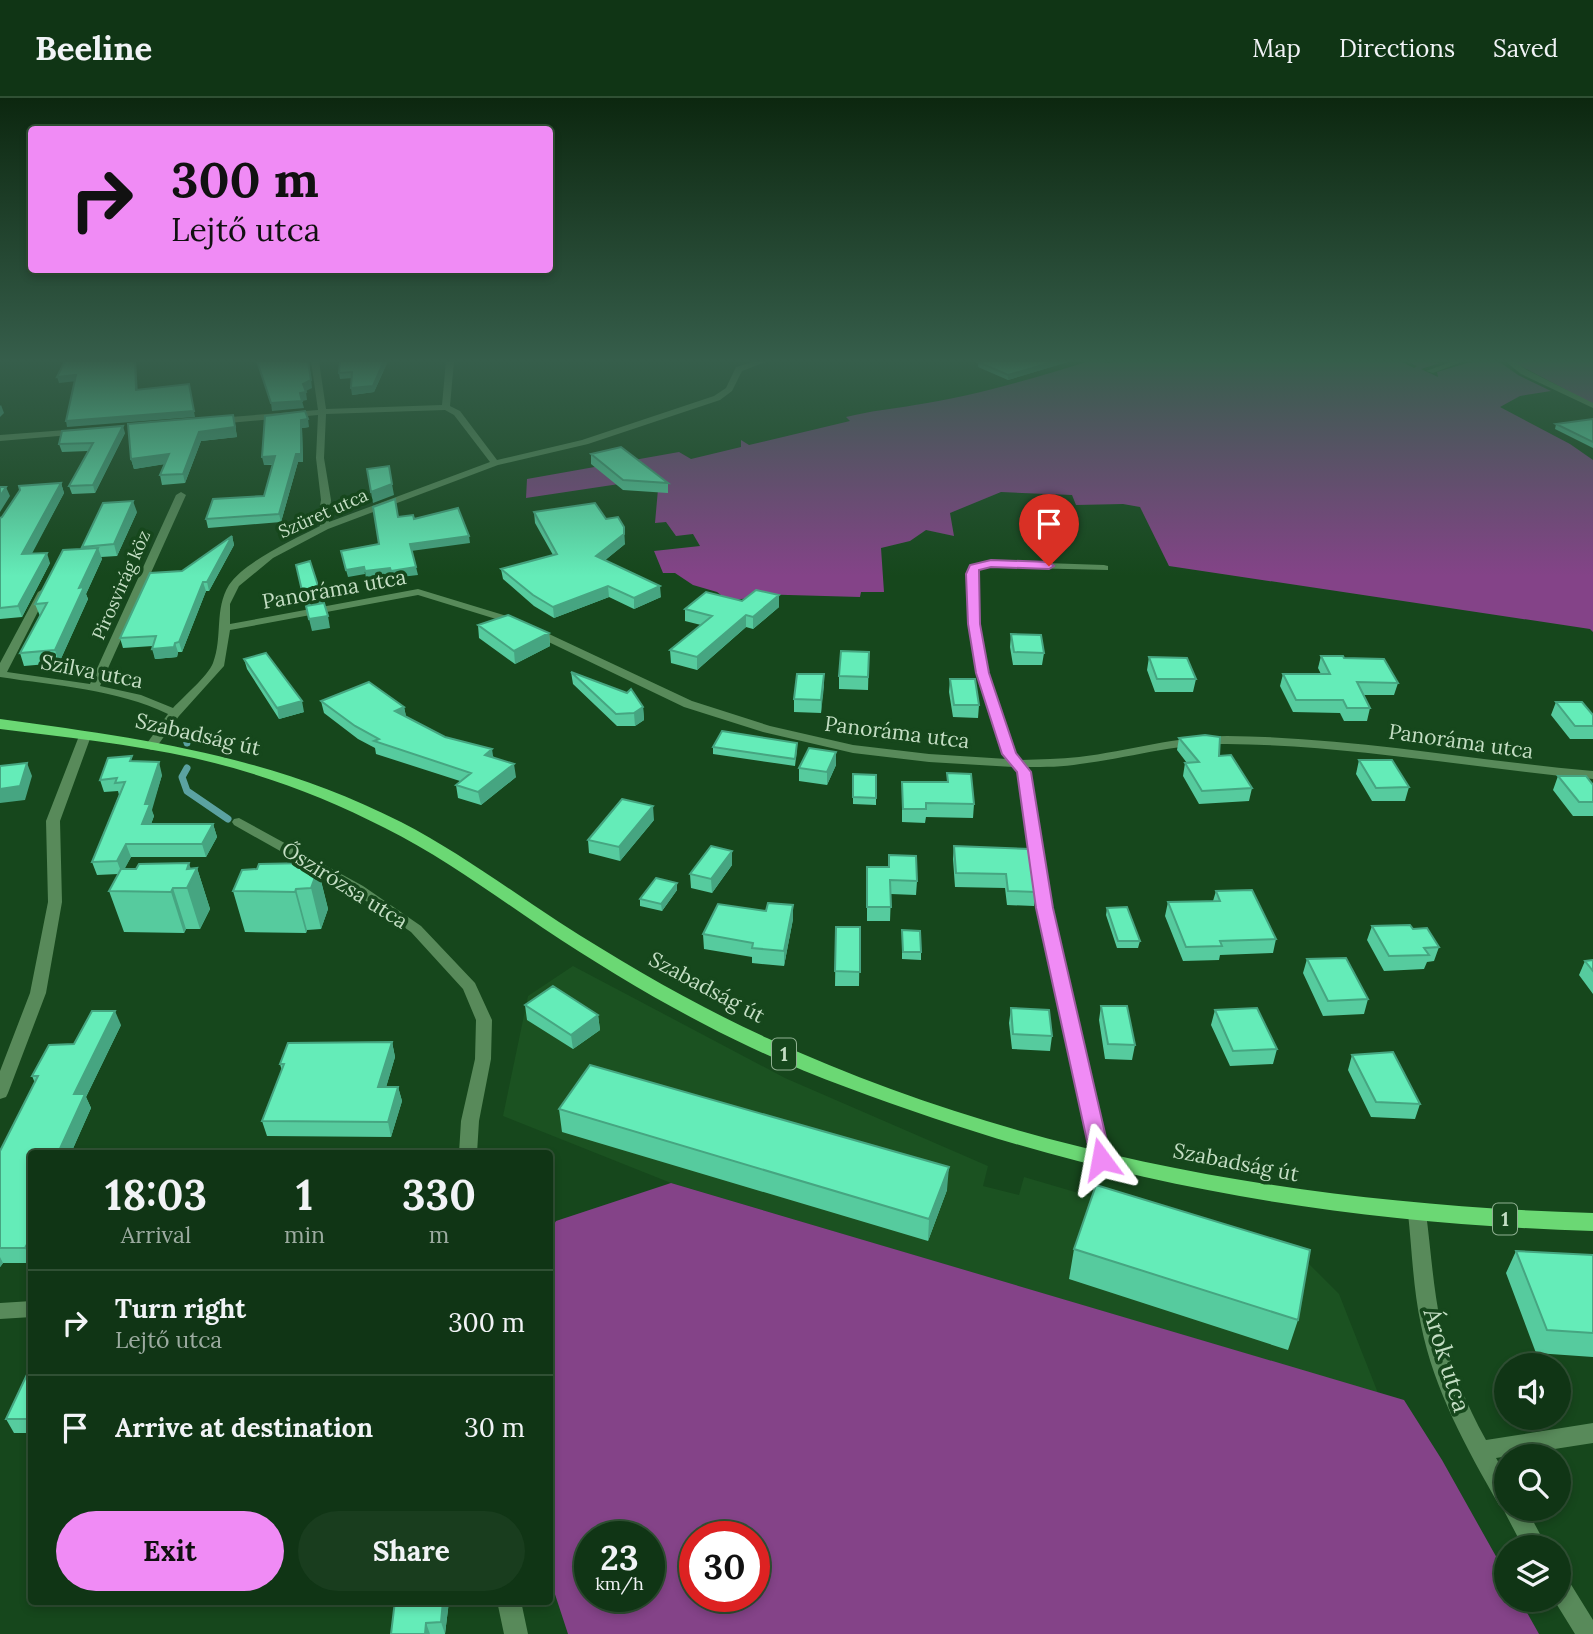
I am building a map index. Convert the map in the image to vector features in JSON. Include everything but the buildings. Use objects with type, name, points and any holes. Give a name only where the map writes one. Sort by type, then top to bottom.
[{"type":"main road","name":"Szabadság út","points":[[0,724],[192,752],[296,784],[394,825],[457,862],[574,940],[681,1004],[792,1058],[970,1124],[1101,1159],[1256,1192],[1329,1204],[1417,1213],[1593,1222]]},
{"type":"street","points":[[0,438],[80,433]]},
{"type":"street","points":[[321,433],[320,458],[326,500],[323,519],[325,527]]},
{"type":"street","points":[[472,433],[495,463]]},
{"type":"street","name":"Szüret utca","points":[[151,746],[175,713],[218,666],[225,628],[225,604],[235,584],[269,556],[325,527],[495,463],[613,433]]},
{"type":"street","name":"Pirosvirág köz","points":[[93,689],[181,495]]},
{"type":"street","points":[[1101,1159],[1045,908],[1030,797],[1020,764],[1009,754],[983,673],[974,624],[972,574],[974,568],[981,564],[999,563],[1104,568]]},
{"type":"street","points":[[0,674],[48,583]]},
{"type":"street","name":"Panoráma utca","points":[[225,628],[418,592],[513,621],[688,704],[767,729],[853,749],[1020,764],[1078,761],[1191,741],[1228,740],[1361,747],[1505,767],[1593,775]]},
{"type":"street","name":"Szilva utca","points":[[0,674],[93,689],[160,705],[175,713]]},
{"type":"street","points":[[0,1093],[38,993],[55,902],[53,821],[85,736]]},
{"type":"street","name":"Őszirózsa utca","points":[[239,822],[358,889],[416,929],[470,987],[484,1020],[483,1059],[468,1150]]},
{"type":"street","name":"Árok utca","points":[[1417,1213],[1431,1326],[1454,1397],[1494,1475]]},
{"type":"street","points":[[0,1311],[28,1309]]},
{"type":"street","points":[[1480,1451],[1593,1433]]},
{"type":"street","points":[[510,1605],[516,1634]]},
{"type":"street","points":[[1571,1606],[1588,1634]]},
{"type":"shaded area","points":[[801,433],[1549,433],[1593,460],[1593,632],[1590,629],[1169,566],[1140,507],[1123,504],[1076,505],[1072,495],[1001,492],[950,513],[954,536],[926,530],[910,541],[881,548],[884,592],[861,592],[860,597],[752,594],[748,598],[729,601],[717,592],[693,585],[675,573],[663,573],[654,551],[700,546],[693,534],[676,536],[666,522],[655,523],[659,478],[526,498],[527,479],[679,452],[691,459],[741,447],[741,440],[749,445]]},
{"type":"shaded area","points":[[573,966],[785,1078],[988,1166],[983,1186],[1019,1195],[1024,1177],[1304,1259],[1339,1294],[1378,1393],[671,1183],[503,1116],[528,996]]},
{"type":"shaded area","points":[[671,1183],[1404,1400],[1442,1460],[1494,1553],[1494,1612],[1527,1612],[1539,1634],[568,1634],[553,1588],[553,1226],[556,1221]]},
{"type":"waterway","points":[[184,729],[187,743]]},
{"type":"waterway","points":[[187,768],[182,777],[187,791],[228,819]]},
{"type":"route","points":[[1049,566],[981,564],[974,568],[974,624],[983,673],[1009,754],[1024,772],[1030,797],[1045,908],[1101,1159]]}]
